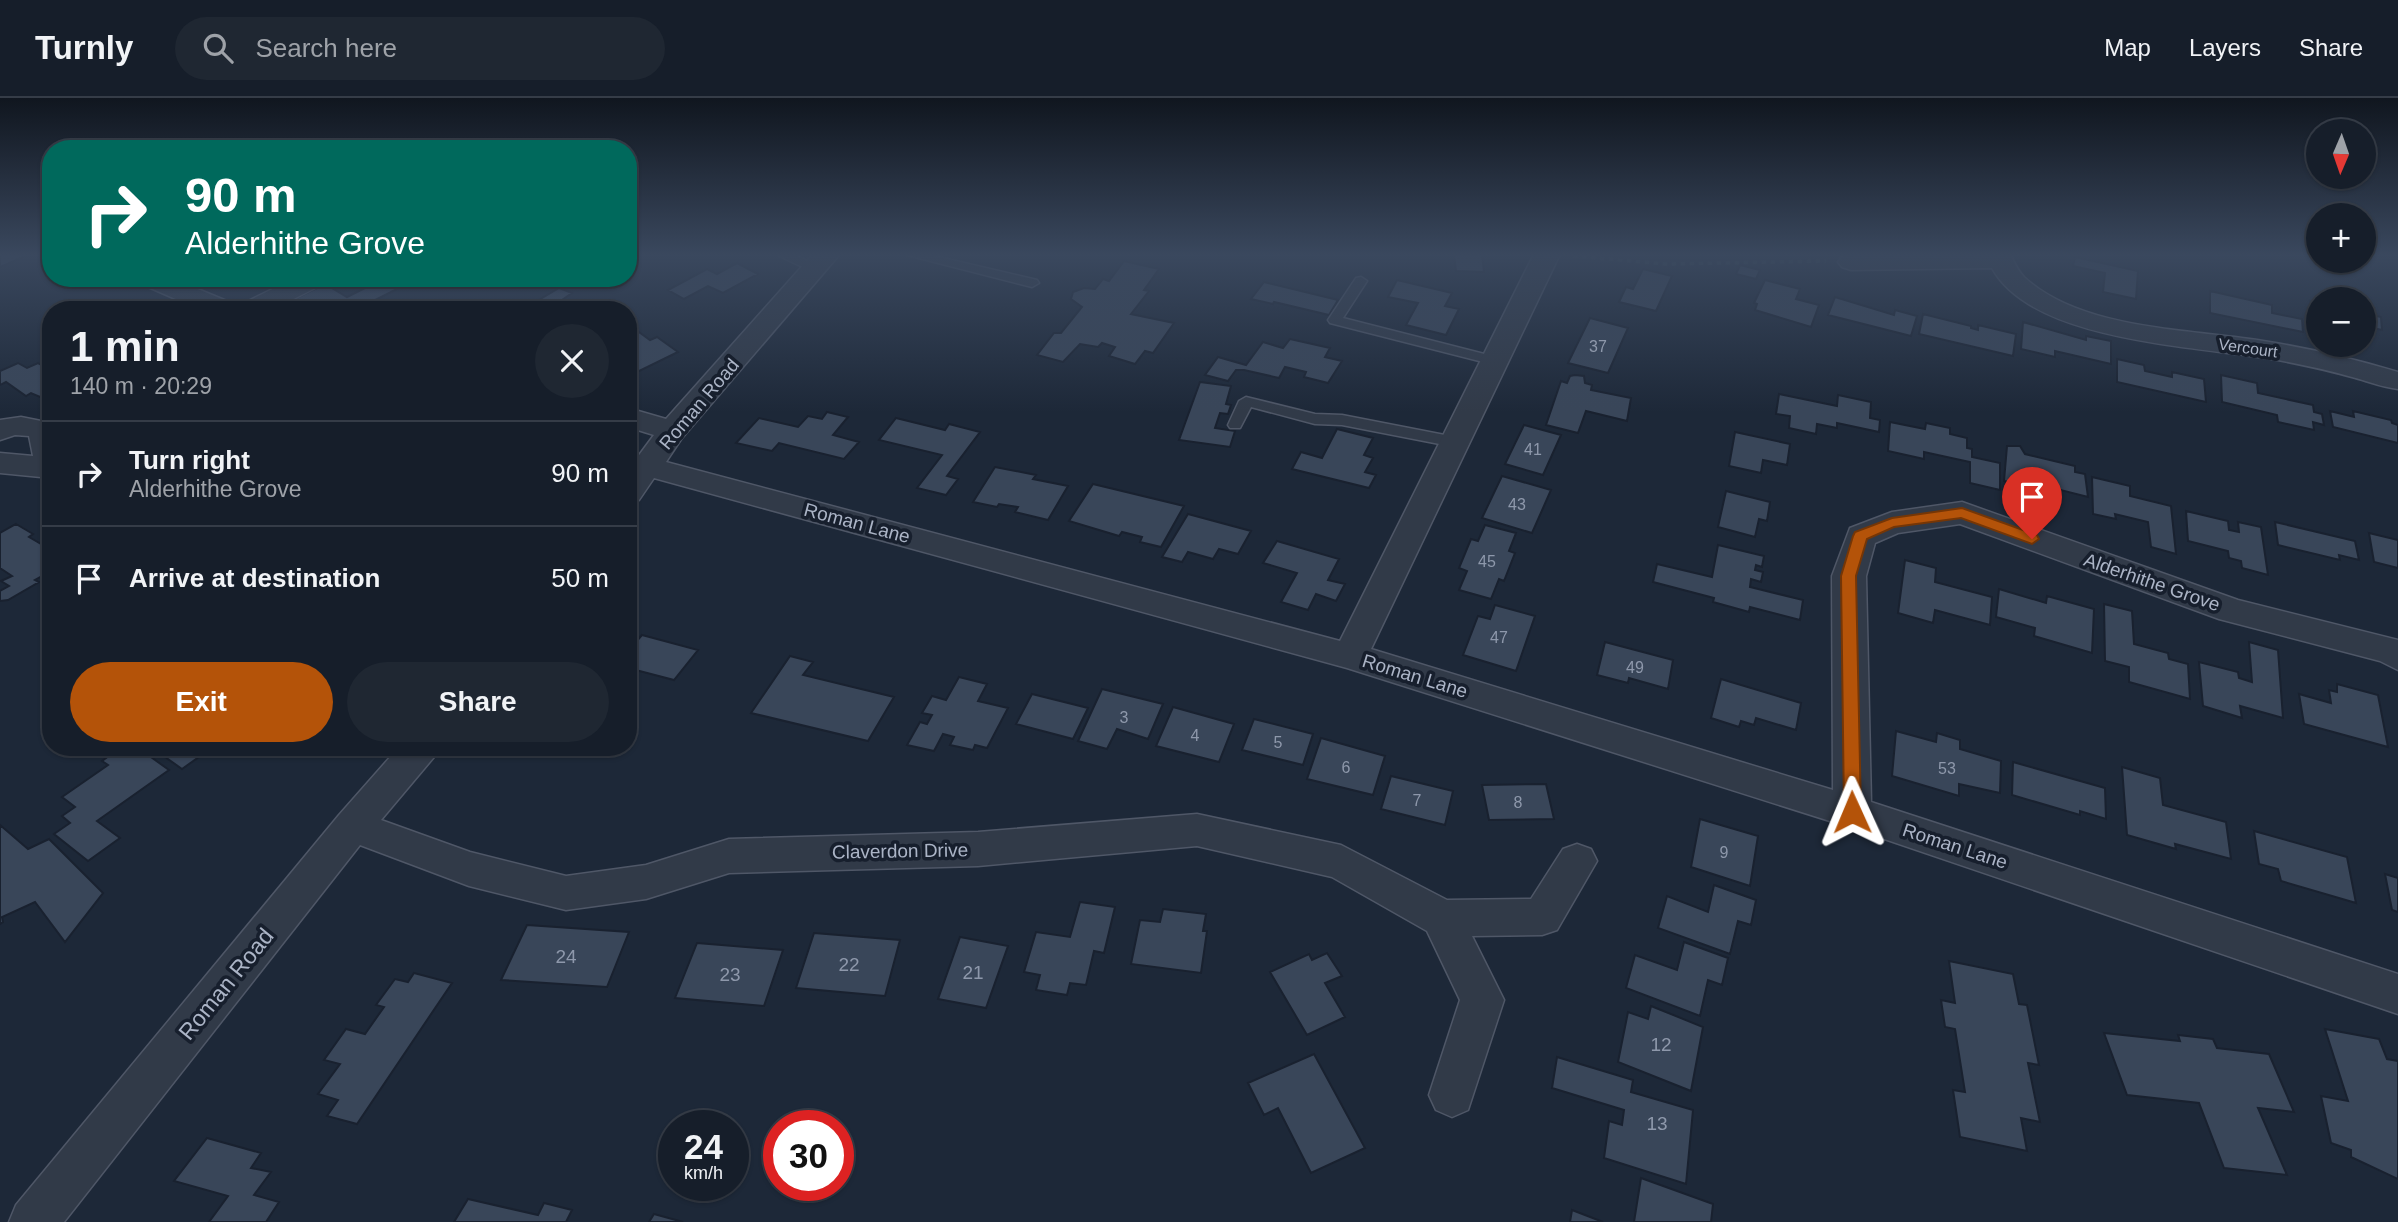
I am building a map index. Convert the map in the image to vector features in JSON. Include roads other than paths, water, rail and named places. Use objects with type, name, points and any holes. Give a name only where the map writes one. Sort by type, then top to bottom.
[{"type":"street","name":"Roman Road","points":[[638,480],[672,431],[782,306]]},
{"type":"street","name":"Roman Lane","points":[[1350,656],[1522,306]]},
{"type":"street","name":"Vercourt","points":[[2058,306],[2084,318],[2189,341],[2258,348],[2305,357],[2397,381]]},
{"type":"street","points":[[637,420],[672,431]]},
{"type":"street","points":[[0,430],[26,425],[42,430]]},
{"type":"street","points":[[0,463],[42,466]]},
{"type":"street","name":"Roman Lane","points":[[638,480],[1350,656],[1852,812],[2398,994]]},
{"type":"street","name":"Alderhithe Grove","points":[[1852,812],[1849,576],[1861,536],[1892,523],[1962,513],[2231,610],[2396,649]]},
{"type":"street","name":"Roman Road","points":[[33,1222],[413,756]]},
{"type":"street","name":"Claverdon Drive","points":[[354,826],[469,869],[566,892],[646,882],[729,856],[978,849],[1197,830],[1341,862],[1442,918],[1542,917],[1577,861]]},
{"type":"street","points":[[1442,918],[1482,1000],[1452,1096]]},
{"type":"lane","points":[[1344,306],[1335,320],[1495,361]]},
{"type":"lane","points":[[1235,425],[1246,401],[1315,419],[1342,420],[1455,442]]}]
